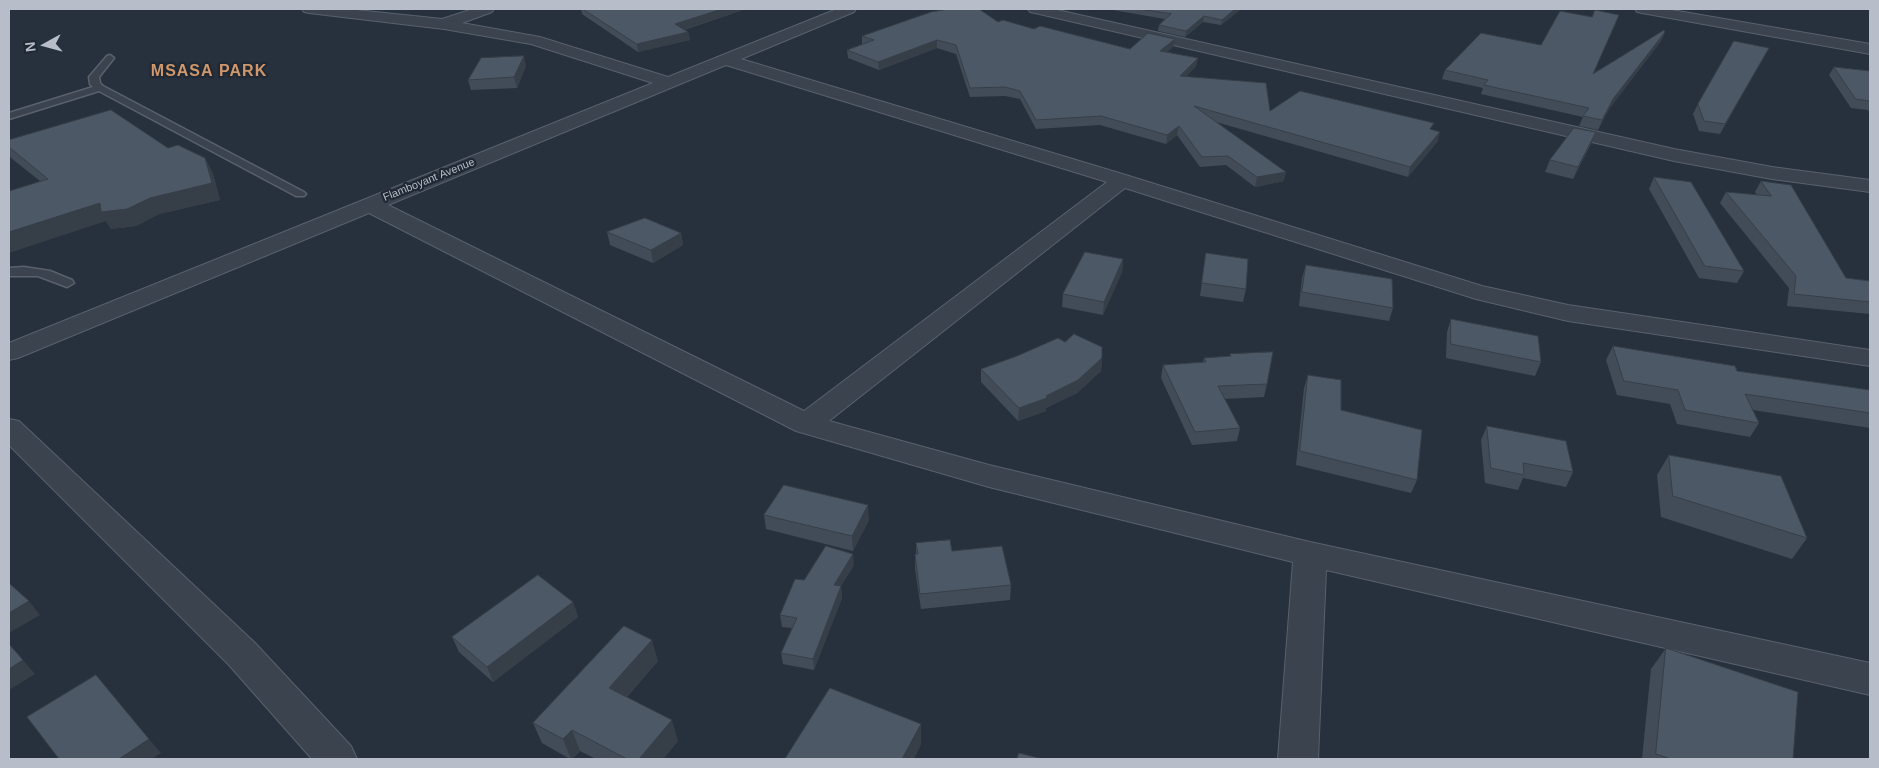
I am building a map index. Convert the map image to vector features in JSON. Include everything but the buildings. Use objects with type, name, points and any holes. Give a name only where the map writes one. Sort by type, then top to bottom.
[{"type":"street","points":[[309,9],[444,24],[534,40],[668,82]]},
{"type":"street","points":[[444,24],[487,9]]},
{"type":"street","name":"Flamboyant Avenue","points":[[9,352],[849,9]]},
{"type":"street","points":[[1035,9],[1674,155],[1772,173],[1870,186]]},
{"type":"street","points":[[1642,9],[1870,49]]},
{"type":"street","points":[[726,60],[1122,180],[1380,263],[1504,298],[1568,314],[1870,358]]},
{"type":"street","points":[[806,424],[1122,180]]},
{"type":"street","points":[[369,204],[806,424],[988,476],[1310,554],[1870,680]]},
{"type":"street","points":[[9,428],[242,654],[337,759]]},
{"type":"street","points":[[1298,759],[1310,554]]},
{"type":"lane","points":[[110,58],[94,77],[95,84],[100,88],[300,194]]},
{"type":"lane","points":[[9,116],[100,88]]},
{"type":"lane","points":[[9,272],[23,270],[51,274],[67,283]]},
{"type":"district","name":"MSASA PARK","points":[[209,72]]}]
